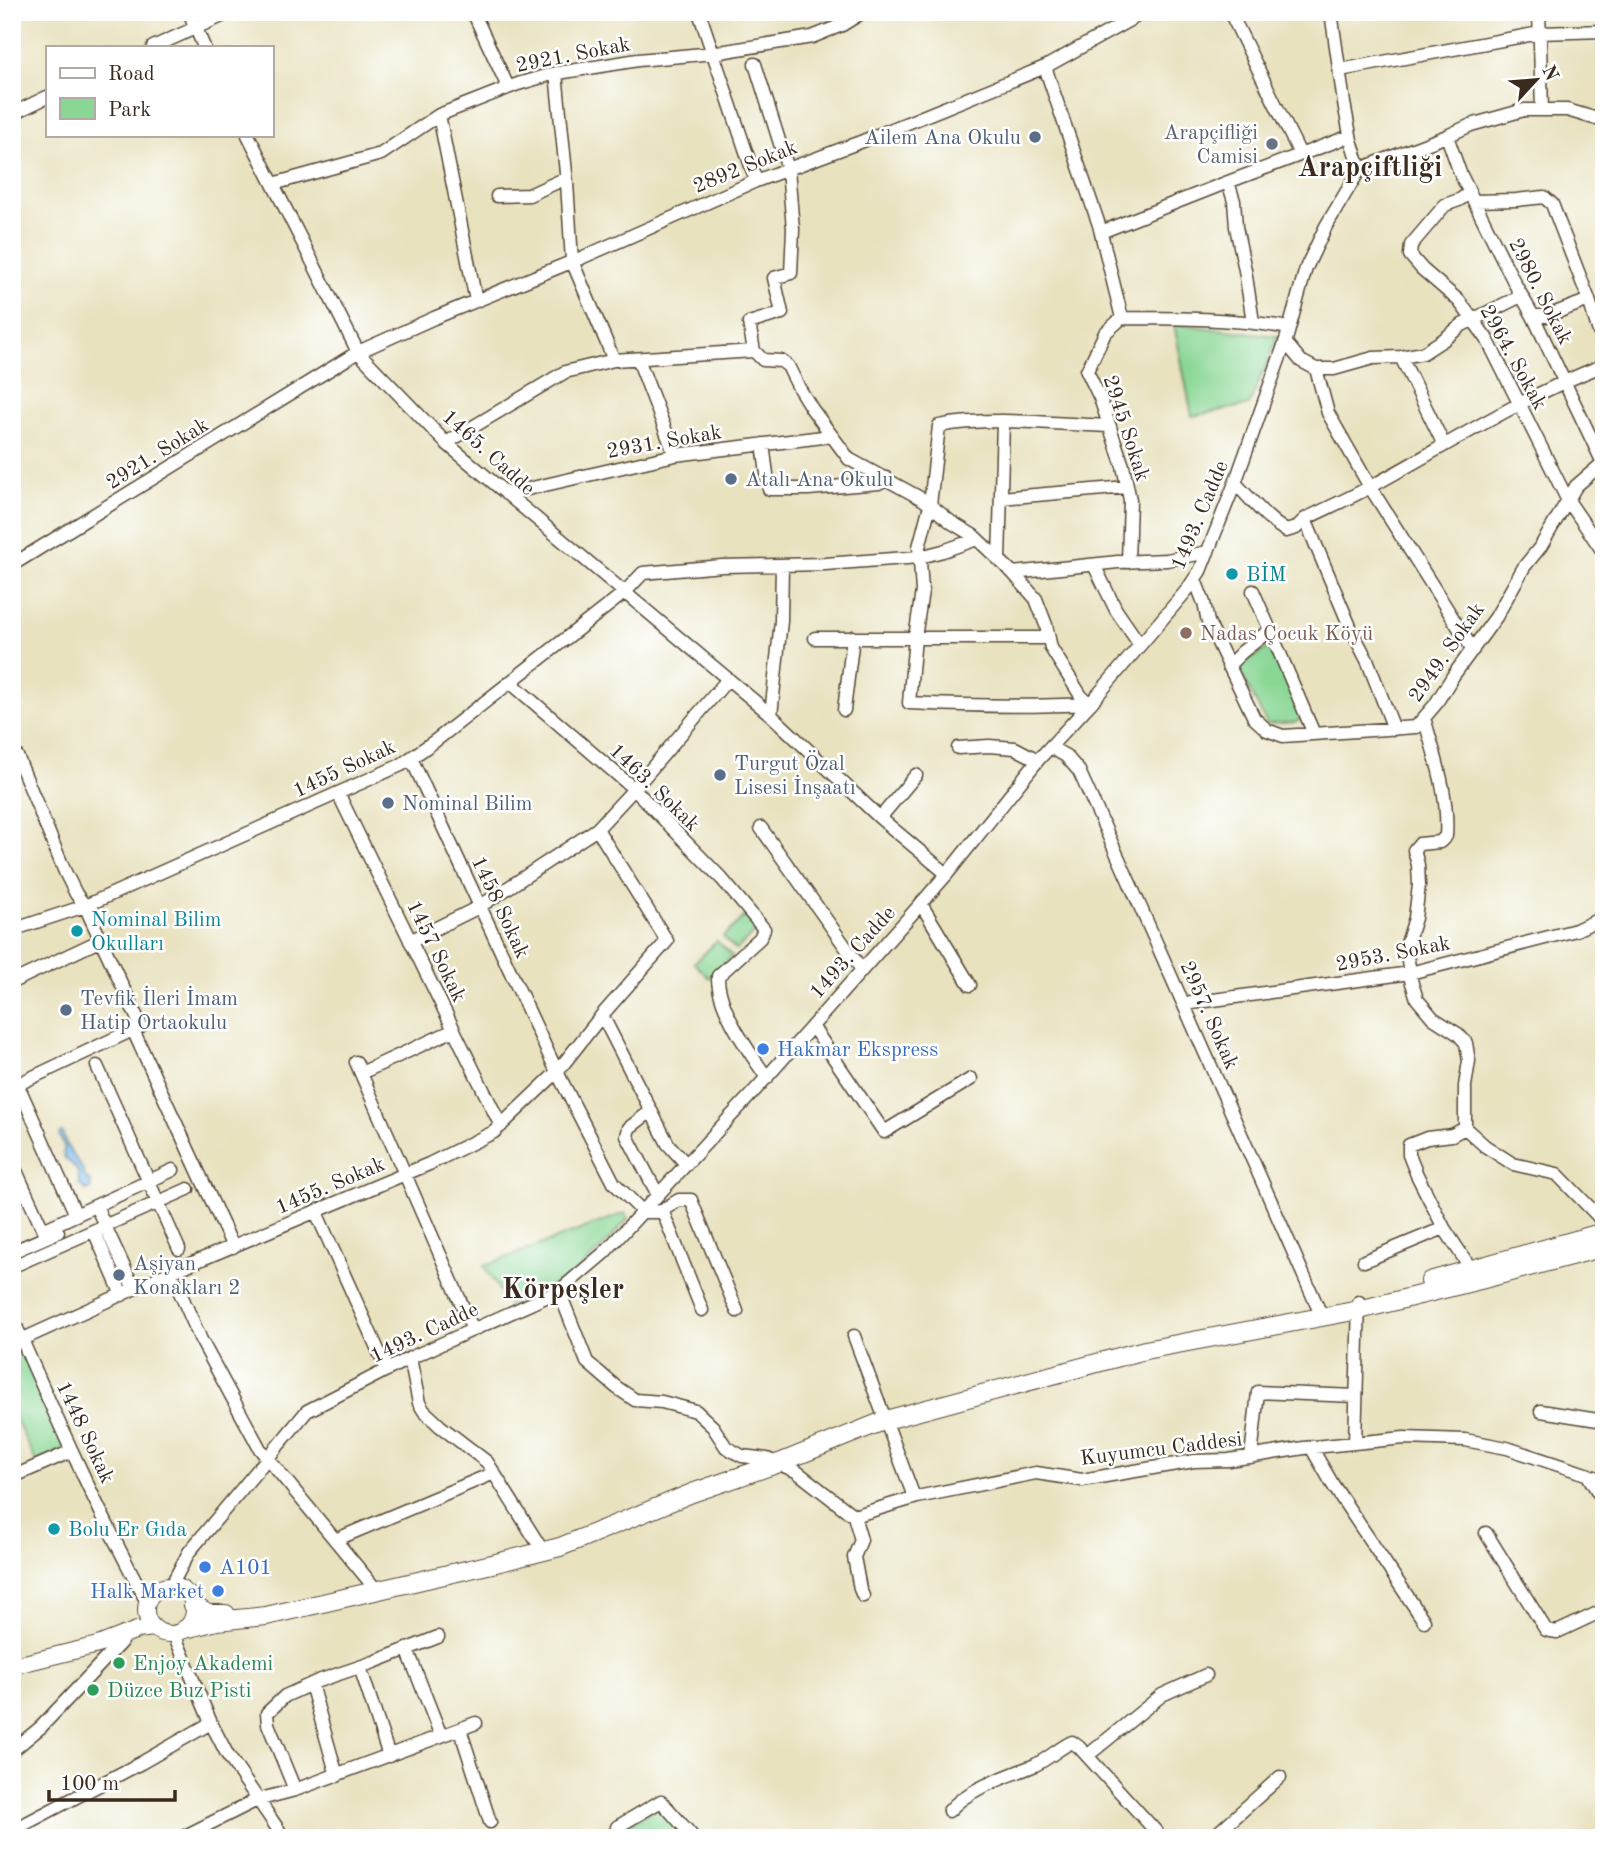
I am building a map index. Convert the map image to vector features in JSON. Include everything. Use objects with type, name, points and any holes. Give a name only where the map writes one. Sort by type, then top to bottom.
[{"type":"highway","points":[[180,1632],[217,1621],[266,1616],[560,1547],[885,1417],[1143,1339],[1359,1306],[1471,1269],[1604,1232]]},
{"type":"highway","points":[[885,1417],[1145,1350],[1484,1279],[1604,1247]]},
{"type":"highway","points":[[193,1605],[208,1614],[228,1614],[374,1587],[569,1536],[773,1461]]},
{"type":"main road","points":[[12,1656],[97,1635],[130,1620],[160,1588],[171,1586],[182,1590],[193,1605],[192,1620],[180,1632],[167,1634],[154,1628],[145,1628],[124,1633],[98,1645],[12,1666]]},
{"type":"main road","points":[[148,1601],[148,1619],[154,1628]]},
{"type":"street","points":[[189,12],[203,46]]},
{"type":"street","points":[[155,46],[231,12]]},
{"type":"street","points":[[473,12],[508,87]]},
{"type":"street","points":[[699,12],[756,181]]},
{"type":"street","name":"2921. Sokak","points":[[439,115],[508,87],[556,73],[638,60],[714,53],[812,37],[840,18],[863,12]]},
{"type":"street","name":"2892 Sokak","points":[[358,352],[756,181],[1045,67],[1144,12]]},
{"type":"street","points":[[1230,12],[1300,153]]},
{"type":"street","points":[[1331,12],[1343,103],[1360,169],[1471,125],[1524,110],[1567,110],[1604,121]]},
{"type":"street","points":[[1539,12],[1542,110]]},
{"type":"street","points":[[1340,70],[1540,33],[1604,31]]},
{"type":"street","points":[[755,64],[788,169],[793,229],[791,272],[775,278],[782,313],[749,323],[754,351],[762,360],[781,361],[788,366],[799,388],[849,459],[924,500],[977,539],[1013,573],[1037,599],[1051,648],[1081,696],[1090,704]]},
{"type":"street","points":[[1045,67],[1101,232],[1122,318],[1202,318],[1289,328]]},
{"type":"street","points":[[556,73],[572,261],[614,360]]},
{"type":"street","points":[[12,114],[46,97]]},
{"type":"street","points":[[273,184],[382,154],[439,115],[476,301]]},
{"type":"street","name":"1465. Cadde","points":[[249,136],[358,352],[446,443],[771,715],[880,818],[947,874]]},
{"type":"street","points":[[1101,232],[1300,153],[1350,136]]},
{"type":"street","name":"2980. Sokak","points":[[1447,136],[1472,197],[1533,316],[1603,463]]},
{"type":"street","name":"1493. Cadde","points":[[171,1586],[189,1552],[307,1412],[410,1358],[559,1291],[604,1253],[921,904],[1038,760],[1090,704],[1195,580],[1235,483],[1285,342],[1306,268],[1326,226],[1360,169]]},
{"type":"street","points":[[497,196],[529,195],[564,179],[567,183]]},
{"type":"street","points":[[1227,182],[1234,201],[1253,322]]},
{"type":"street","points":[[1472,197],[1516,200],[1544,197],[1552,204],[1599,332],[1604,339]]},
{"type":"street","name":"2964. Sokak","points":[[1472,197],[1445,205],[1411,245],[1410,254],[1459,301],[1487,339],[1567,499],[1604,553]]},
{"type":"street","points":[[1285,342],[1301,360],[1316,369],[1334,369],[1373,358],[1423,353],[1472,319],[1521,296]]},
{"type":"street","points":[[1533,316],[1547,316],[1589,300]]},
{"type":"street","name":"2945 Sokak","points":[[1122,318],[1105,333],[1087,371],[1100,398],[1123,466],[1130,500],[1128,562]]},
{"type":"street","points":[[446,443],[565,372],[614,360],[754,351]]},
{"type":"street","name":"2921. Sokak","points":[[12,565],[358,352]]},
{"type":"street","points":[[1401,357],[1444,445]]},
{"type":"street","points":[[638,359],[675,455]]},
{"type":"street","points":[[1235,483],[1275,524],[1286,531],[1296,528],[1305,519],[1370,487],[1563,381],[1604,365]]},
{"type":"street","points":[[1316,369],[1328,413],[1370,487],[1473,650]]},
{"type":"street","points":[[1090,704],[909,703],[922,591],[919,547],[930,505],[939,426],[1003,422],[1110,426]]},
{"type":"street","points":[[999,560],[1003,422]]},
{"type":"street","name":"2931. Sokak","points":[[506,494],[675,455],[831,436]]},
{"type":"street","points":[[763,444],[769,489],[878,483],[886,478]]},
{"type":"street","name":"2949. Sokak","points":[[1195,580],[1208,622],[1228,666],[1254,718],[1268,730],[1283,736],[1416,727],[1435,705],[1496,617],[1524,567],[1541,546],[1576,486],[1603,463]]},
{"type":"street","points":[[1000,498],[1127,488]]},
{"type":"street","points":[[1305,519],[1394,729]]},
{"type":"street","name":"1455 Sokak","points":[[12,930],[85,906],[401,765],[624,593],[643,573],[722,565],[825,564],[920,557],[977,539]]},
{"type":"street","points":[[1013,573],[1167,560],[1208,552]]},
{"type":"street","points":[[771,715],[781,621],[782,565]]},
{"type":"street","points":[[1094,565],[1116,610],[1140,645]]},
{"type":"street","points":[[1253,591],[1314,734]]},
{"type":"street","points":[[1228,666],[1270,630]]},
{"type":"street","points":[[844,710],[853,637]]},
{"type":"street","points":[[816,638],[1049,638]]},
{"type":"street","points":[[411,941],[480,907],[597,830],[727,679]]},
{"type":"street","name":"1463. Sokak","points":[[510,682],[634,789],[722,879],[764,929],[761,938],[718,976],[718,990],[740,1037],[766,1077]]},
{"type":"street","points":[[1424,718],[1443,789],[1447,819],[1446,836],[1440,842],[1419,845],[1414,850],[1419,885],[1415,918],[1406,947],[1417,999],[1433,1018],[1458,1034],[1466,1043],[1469,1061],[1465,1086],[1465,1128],[1485,1146],[1513,1164],[1557,1174],[1597,1214],[1604,1225]]},
{"type":"street","name":"2957. Sokak","points":[[1050,747],[1066,757],[1079,771],[1319,1310]]},
{"type":"street","points":[[958,748],[1015,748],[1038,760]]},
{"type":"street","points":[[14,754],[65,872],[101,940],[233,1247]]},
{"type":"street","name":"1458 Sokak","points":[[411,758],[557,1072],[614,1183],[643,1212]]},
{"type":"street","points":[[880,818],[916,775]]},
{"type":"street","name":"1457 Sokak","points":[[338,793],[501,1126]]},
{"type":"street","points":[[761,828],[862,970]]},
{"type":"street","name":"1455. Sokak","points":[[17,1342],[171,1272],[429,1164],[501,1126],[557,1072],[667,941],[597,830]]},
{"type":"street","points":[[921,904],[970,985]]},
{"type":"street","name":"2953. Sokak","points":[[1184,1004],[1410,973],[1576,930],[1604,917]]},
{"type":"street","points":[[12,982],[101,940]]},
{"type":"street","points":[[603,1014],[668,1144],[686,1164]]},
{"type":"street","points":[[812,1026],[884,1132],[971,1079]]},
{"type":"street","points":[[15,1092],[137,1028]]},
{"type":"street","points":[[454,1030],[359,1068],[473,1330]]},
{"type":"street","points":[[97,1066],[179,1249]]},
{"type":"street","points":[[15,1092],[50,1078]]},
{"type":"street","points":[[15,1092],[76,1215]]},
{"type":"street","points":[[651,1111],[629,1128],[627,1136],[658,1195]]},
{"type":"street","points":[[1465,1128],[1452,1135],[1427,1138],[1409,1145],[1409,1155],[1444,1228],[1471,1269]]},
{"type":"street","points":[[12,1162],[43,1230],[76,1215],[98,1209]]},
{"type":"street","points":[[15,1258],[98,1209],[173,1170]]},
{"type":"street","points":[[15,1258],[100,1228],[188,1189]]},
{"type":"street","points":[[643,1212],[659,1212],[679,1200],[691,1200],[737,1311]]},
{"type":"street","points":[[98,1209],[100,1228],[128,1292]]},
{"type":"street","points":[[662,1210],[702,1310]]},
{"type":"street","points":[[316,1212],[387,1370]]},
{"type":"street","points":[[1364,1261],[1444,1228]]},
{"type":"street","points":[[171,1272],[201,1340],[260,1450],[374,1587]]},
{"type":"street","points":[[559,1291],[587,1362],[616,1387],[635,1400],[662,1402],[696,1412],[713,1427],[726,1447],[742,1456],[773,1461],[796,1471],[854,1516],[861,1540],[854,1557],[863,1596]]},
{"type":"street","points":[[1354,1443],[1359,1306]]},
{"type":"street","name":"1448 Sokak","points":[[12,1317],[17,1342],[127,1562],[134,1568],[148,1601]]},
{"type":"street","points":[[854,1336],[914,1497]]},
{"type":"street","points":[[410,1358],[419,1403],[424,1411],[487,1462],[539,1545]]},
{"type":"street","points":[[1251,1457],[1258,1392],[1356,1396]]},
{"type":"street","points":[[1541,1410],[1604,1422]]},
{"type":"street","name":"Kuyumcu Caddesi","points":[[854,1516],[914,1497],[1035,1473],[1082,1480],[1194,1461],[1229,1460],[1311,1447],[1404,1438],[1465,1440],[1507,1448],[1587,1474],[1603,1475]]},
{"type":"street","points":[[1311,1447],[1424,1621]]},
{"type":"street","points":[[12,1477],[72,1451]]},
{"type":"street","points":[[335,1540],[494,1473]]},
{"type":"street","points":[[1587,1474],[1604,1502]]},
{"type":"street","points":[[1486,1533],[1546,1630],[1558,1632],[1604,1610]]},
{"type":"street","points":[[180,1632],[211,1723],[257,1800],[284,1838]]},
{"type":"street","points":[[12,1751],[60,1707],[121,1642],[124,1633]]},
{"type":"street","points":[[295,1790],[268,1724],[267,1713],[285,1696],[312,1684],[438,1637]]},
{"type":"street","points":[[407,1649],[441,1736]]},
{"type":"street","points":[[360,1667],[389,1756]]},
{"type":"street","points":[[1087,1756],[1162,1695],[1206,1675]]},
{"type":"street","points":[[312,1684],[337,1776]]},
{"type":"street","points":[[12,1834],[21,1826],[211,1723]]},
{"type":"street","points":[[181,1838],[257,1800],[337,1776],[476,1724]]},
{"type":"street","points":[[460,1729],[490,1822]]},
{"type":"street","points":[[949,1811],[956,1803],[987,1785],[1037,1764],[1072,1742],[1162,1838]]},
{"type":"street","points":[[1212,1838],[1280,1777]]},
{"type":"street","points":[[617,1827],[661,1801],[694,1838]]},
{"type":"green space","points":[[1174,324],[1278,336],[1249,405],[1192,416]]},
{"type":"green space","points":[[1271,646],[1302,716],[1297,722],[1267,724],[1238,667]]},
{"type":"green space","points":[[745,916],[757,930],[736,950],[723,937]]},
{"type":"green space","points":[[717,941],[732,956],[709,978],[694,963]]},
{"type":"green space","points":[[625,1213],[628,1219],[572,1276],[509,1306],[484,1266]]},
{"type":"green space","points":[[21,1348],[65,1449],[36,1462],[12,1411],[12,1352]]},
{"type":"green space","points":[[660,1806],[689,1838],[620,1838],[617,1831]]},
{"type":"water","points":[[62,1132],[67,1146],[91,1183],[91,1188],[87,1191],[79,1184],[75,1167],[63,1154],[64,1146],[59,1134]]},
{"type":"place","name":"Ailem Ana Okulu","points":[[1035,137]]},
{"type":"place","name":"Arapçifliği Camisi","points":[[1272,144]]},
{"type":"place","name":"Atalı Ana Okulu","points":[[731,479]]},
{"type":"place","name":"BİM","points":[[1232,574]]},
{"type":"place","name":"Nadas Çocuk Köyü","points":[[1186,633]]},
{"type":"place","name":"Turgut Özal Lisesi İnşaatı","points":[[720,775]]},
{"type":"place","name":"Nominal Bilim","points":[[388,803]]},
{"type":"place","name":"Nominal Bilim Okulları","points":[[77,931]]},
{"type":"place","name":"Tevfik İleri İmam Hatip Ortaokulu","points":[[66,1010]]},
{"type":"place","name":"Hakmar Ekspress","points":[[763,1049]]},
{"type":"place","name":"Aşiyan Konakları 2","points":[[119,1275]]},
{"type":"place","name":"Bolu Er Gıda","points":[[54,1529]]},
{"type":"place","name":"A101","points":[[205,1567]]},
{"type":"place","name":"Halk Market","points":[[218,1591]]},
{"type":"place","name":"Enjoy Akademi","points":[[119,1663]]},
{"type":"place","name":"Düzce Buz Pisti","points":[[93,1690]]},
{"type":"district","name":"Arapçiftliği","points":[[1370,166]]},
{"type":"district","name":"Körpeşler","points":[[563,1288]]}]
